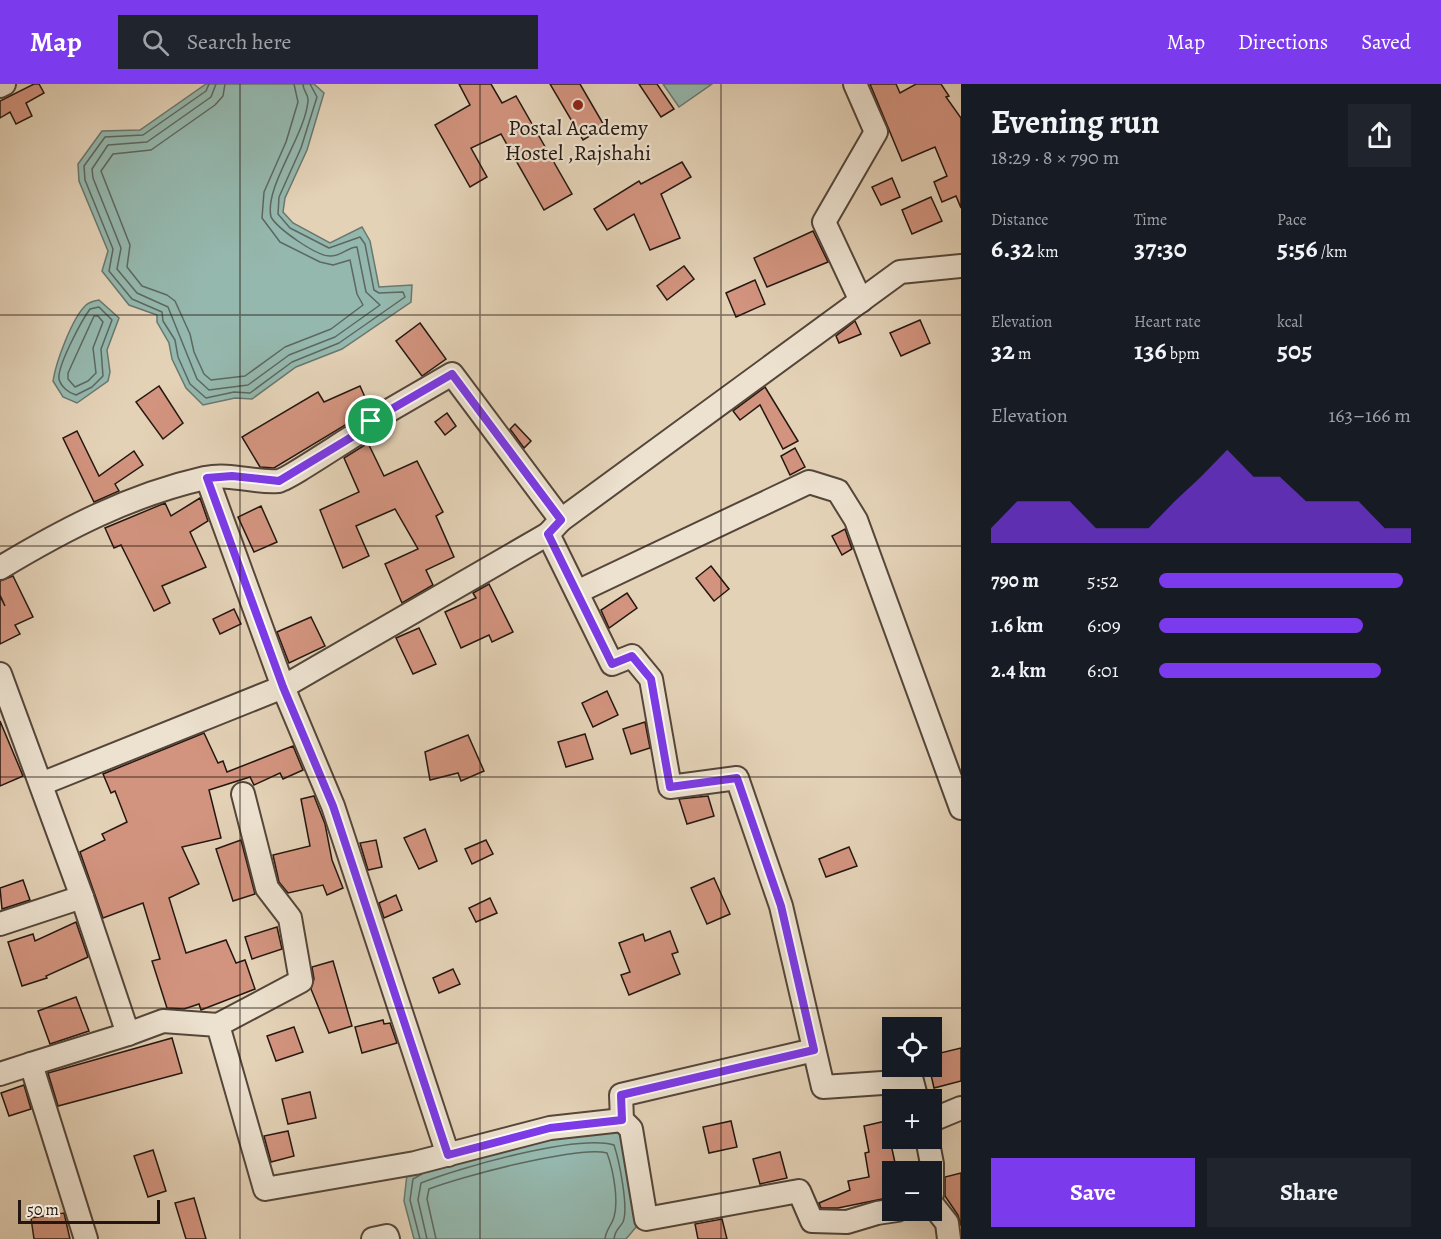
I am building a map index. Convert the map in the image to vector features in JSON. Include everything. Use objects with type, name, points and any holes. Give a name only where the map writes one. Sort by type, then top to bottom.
[{"type":"street","points":[[855,84],[876,132],[824,222],[861,301]]},
{"type":"street","points":[[41,784],[283,687],[554,527],[900,272],[961,266]]},
{"type":"street","points":[[0,567],[97,513],[153,492],[207,478],[232,476],[279,481],[360,432],[371,421],[452,374],[554,527],[577,592],[612,664],[632,656],[651,679],[670,787],[737,778],[781,906],[823,1087],[912,1082],[914,1089]]},
{"type":"street","points":[[207,478],[283,687],[333,806],[448,1155]]},
{"type":"street","points":[[577,592],[809,482],[838,491],[856,520],[961,808]]},
{"type":"street","points":[[0,674],[82,897],[128,1034]]},
{"type":"street","points":[[0,1074],[163,1021],[218,1025],[301,981],[290,918],[267,888],[243,794]]},
{"type":"street","points":[[0,924],[82,897]]},
{"type":"street","points":[[218,1025],[265,1189],[316,1182],[448,1155],[550,1128],[622,1120]]},
{"type":"street","points":[[814,1050],[621,1095],[622,1120],[631,1129],[646,1219],[799,1191],[812,1221],[847,1222],[882,1212]]},
{"type":"street","points":[[31,1064],[86,1239]]},
{"type":"street","points":[[942,1116],[961,1108]]},
{"type":"street","points":[[942,1216],[952,1228]]},
{"type":"street","points":[[373,1239],[387,1236],[388,1239]]},
{"type":"water","points":[[206,84],[314,84],[324,93],[307,150],[285,198],[283,212],[293,223],[330,243],[362,227],[370,241],[379,287],[412,285],[411,302],[342,349],[296,367],[252,399],[235,398],[203,405],[186,388],[172,359],[169,343],[157,322],[157,315],[129,305],[102,271],[108,251],[79,181],[78,164],[102,131],[140,130]]},
{"type":"water","points":[[663,84],[712,84],[679,107]]},
{"type":"water","points":[[99,300],[119,318],[107,350],[110,372],[108,381],[77,403],[63,397],[53,381],[61,352],[75,320],[87,304]]},
{"type":"water","points":[[594,1128],[624,1132],[636,1170],[637,1226],[626,1239],[414,1239],[404,1201],[407,1174]]},
{"type":"building","points":[[34,84],[39,84],[44,93],[26,103],[32,116],[16,124],[10,112],[0,118],[0,101]]},
{"type":"building","points":[[459,84],[491,84],[502,103],[516,96],[572,194],[544,210],[501,134],[471,148],[487,177],[470,187],[435,125],[470,105]]},
{"type":"building","name":"Postal Academy Hostel ,Rajshahi","points":[[550,84],[580,84],[605,127],[583,140]]},
{"type":"building","points":[[639,84],[657,84],[674,109],[661,117]]},
{"type":"building","points":[[870,84],[896,84],[900,93],[916,84],[941,84],[949,96],[946,97],[961,118],[961,208],[956,196],[942,202],[934,182],[947,176],[935,147],[902,161]]},
{"type":"building","points":[[682,162],[691,177],[661,194],[680,238],[650,250],[634,214],[607,230],[594,209],[639,181],[641,184]]},
{"type":"building","points":[[892,178],[900,197],[881,205],[872,187]]},
{"type":"building","points":[[931,197],[942,221],[912,234],[902,210]]},
{"type":"building","points":[[813,231],[828,262],[767,287],[754,258]]},
{"type":"building","points":[[684,266],[694,279],[667,300],[657,286]]},
{"type":"building","points":[[755,280],[765,304],[736,317],[726,293]]},
{"type":"building","points":[[920,320],[930,343],[901,356],[890,333]]},
{"type":"building","points":[[855,321],[861,334],[839,343],[836,336]]},
{"type":"building","points":[[420,323],[446,359],[422,376],[396,341]]},
{"type":"building","points":[[159,386],[183,423],[163,439],[136,402]]},
{"type":"building","points":[[360,386],[369,406],[352,421],[274,468],[260,467],[242,437],[318,392],[324,402]]},
{"type":"building","points":[[765,387],[798,441],[783,449],[760,405],[740,420],[733,411]]},
{"type":"building","points":[[447,413],[456,426],[445,435],[435,422]]},
{"type":"building","points":[[515,424],[531,441],[524,448],[510,429]]},
{"type":"building","points":[[77,431],[99,476],[134,451],[143,465],[115,484],[119,491],[94,502],[63,438]]},
{"type":"building","points":[[368,443],[384,476],[417,461],[443,512],[436,516],[454,557],[426,570],[433,585],[402,603],[385,564],[418,549],[395,509],[356,526],[369,556],[343,568],[320,510],[359,492],[344,458]]},
{"type":"building","points":[[795,448],[805,467],[790,475],[781,456]]},
{"type":"building","points":[[200,498],[208,521],[190,532],[206,567],[162,586],[170,603],[154,611],[121,545],[114,548],[105,528],[165,503],[171,516]]},
{"type":"building","points":[[261,506],[277,542],[254,552],[238,517]]},
{"type":"building","points":[[845,529],[852,549],[842,555],[832,536]]},
{"type":"building","points":[[711,566],[729,589],[714,601],[696,578]]},
{"type":"building","points":[[13,576],[33,617],[15,625],[20,634],[0,644],[0,596],[5,606],[0,595],[0,581]]},
{"type":"building","points":[[489,584],[513,632],[492,642],[489,635],[461,648],[445,612],[476,598],[473,593]]},
{"type":"building","points":[[627,593],[637,608],[609,628],[601,610]]},
{"type":"building","points":[[234,609],[241,624],[220,634],[213,619]]},
{"type":"building","points":[[311,617],[325,646],[289,663],[277,632]]},
{"type":"building","points":[[419,628],[436,664],[413,674],[396,638]]},
{"type":"building","points":[[607,691],[618,715],[593,727],[582,703]]},
{"type":"building","points":[[0,721],[23,776],[0,786]]},
{"type":"building","points":[[645,722],[650,748],[631,754],[623,729]]},
{"type":"building","points":[[204,733],[218,763],[223,761],[227,772],[293,746],[303,770],[283,779],[280,773],[254,785],[250,777],[209,790],[221,838],[182,847],[199,884],[169,898],[186,953],[226,940],[236,963],[245,960],[255,989],[201,1010],[199,1004],[184,1009],[167,1008],[152,961],[160,959],[143,903],[103,918],[80,852],[105,840],[102,834],[127,822],[115,791],[111,793],[103,774]]},
{"type":"building","points":[[585,734],[593,759],[566,767],[558,742]]},
{"type":"building","points":[[468,735],[484,771],[461,781],[458,773],[430,780],[425,752]]},
{"type":"building","points":[[314,796],[325,824],[332,860],[343,888],[327,895],[323,885],[288,893],[279,882],[273,855],[310,846],[301,799]]},
{"type":"building","points":[[708,796],[714,816],[687,824],[679,799]]},
{"type":"building","points":[[425,829],[437,861],[419,869],[404,838]]},
{"type":"building","points":[[241,840],[255,894],[233,901],[216,849]]},
{"type":"building","points":[[376,840],[382,867],[368,870],[360,843]]},
{"type":"building","points":[[486,840],[493,854],[472,864],[465,849]]},
{"type":"building","points":[[849,847],[857,866],[826,877],[819,859]]},
{"type":"building","points":[[714,878],[730,914],[707,924],[691,888]]},
{"type":"building","points":[[23,880],[30,900],[2,909],[0,888]]},
{"type":"building","points":[[396,895],[402,910],[384,918],[379,903]]},
{"type":"building","points":[[490,898],[497,913],[476,922],[469,908]]},
{"type":"building","points":[[76,922],[88,957],[46,976],[47,978],[22,986],[8,942],[33,934],[35,941]]},
{"type":"building","points":[[277,927],[282,949],[252,959],[245,937]]},
{"type":"building","points":[[670,931],[678,952],[672,954],[680,974],[629,995],[621,975],[630,972],[619,943],[643,934],[645,941]]},
{"type":"building","points":[[333,961],[352,1026],[329,1033],[311,989],[314,979],[312,967]]},
{"type":"building","points":[[453,969],[460,984],[439,993],[433,978]]},
{"type":"building","points":[[76,997],[89,1031],[50,1044],[38,1011]]},
{"type":"building","points":[[383,1020],[384,1024],[390,1023],[397,1043],[362,1053],[355,1027]]},
{"type":"building","points":[[294,1027],[303,1052],[276,1061],[267,1036]]},
{"type":"building","points":[[172,1038],[182,1073],[58,1106],[48,1073]]},
{"type":"building","points":[[961,1048],[961,1081],[934,1088],[932,1077],[942,1077],[942,1053]]},
{"type":"building","points":[[24,1085],[31,1109],[9,1116],[1,1093]]},
{"type":"building","points":[[310,1092],[316,1118],[288,1124],[282,1099]]},
{"type":"building","points":[[731,1121],[737,1147],[709,1153],[703,1127]]},
{"type":"building","points":[[882,1122],[882,1149],[892,1149],[895,1161],[882,1161],[882,1199],[838,1208],[821,1208],[819,1203],[850,1190],[848,1181],[869,1177],[865,1153],[869,1152],[864,1126]]},
{"type":"building","points":[[288,1131],[294,1156],[271,1162],[264,1136]]},
{"type":"building","points":[[153,1150],[166,1191],[148,1197],[134,1156]]},
{"type":"building","points":[[780,1152],[787,1178],[760,1184],[753,1159]]},
{"type":"building","points":[[961,1173],[961,1226],[958,1215],[945,1196],[945,1177]]},
{"type":"building","points":[[194,1198],[206,1239],[186,1239],[175,1203]]},
{"type":"building","points":[[64,1213],[70,1239],[34,1239],[31,1218]]},
{"type":"building","points":[[722,1219],[727,1239],[698,1239],[695,1224]]},
{"type":"place","name":"Postal Academy Hostel ,Rajshahi","points":[[578,105]]},
{"type":"route","points":[[452,374],[561,520],[548,534],[612,664],[632,656],[651,679],[670,787],[737,778],[781,906],[814,1050],[621,1095],[622,1120],[550,1128],[448,1155],[333,806],[283,687],[207,478],[232,476],[279,481],[360,432],[371,421],[452,374]]}]
